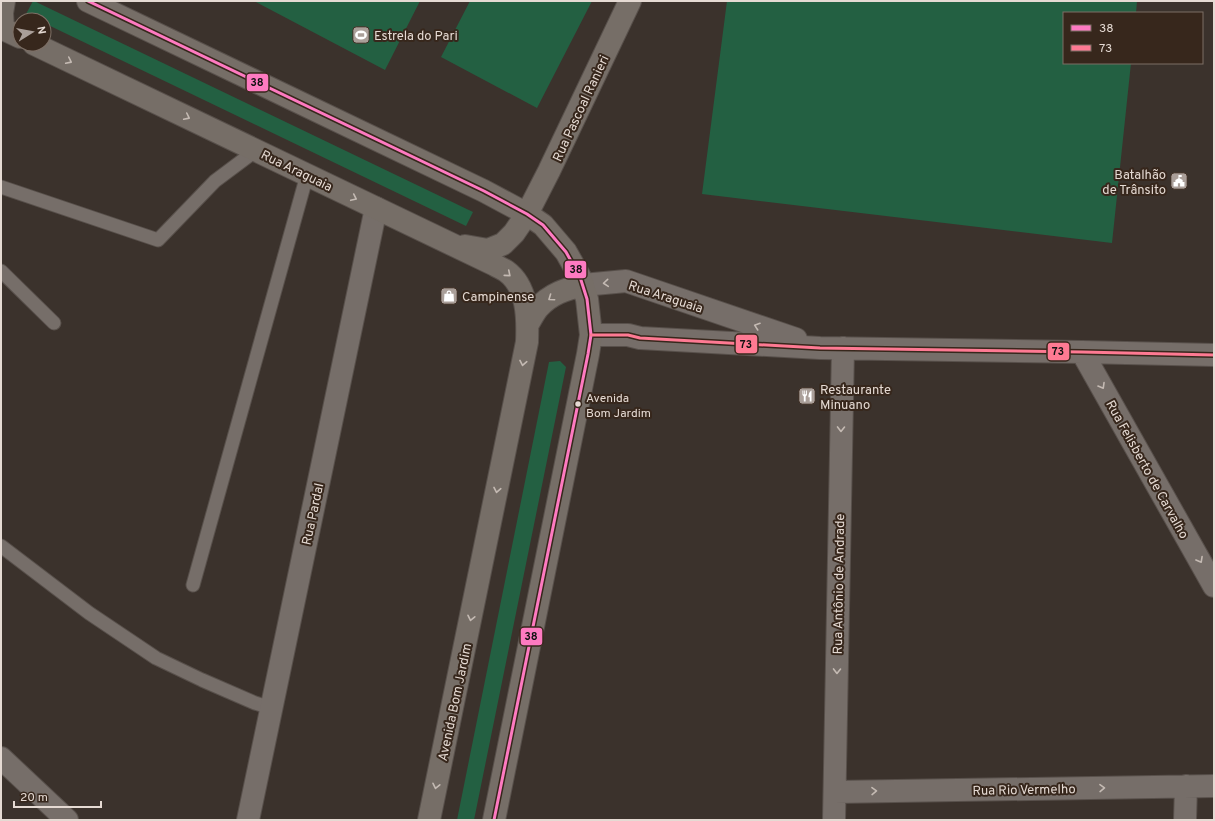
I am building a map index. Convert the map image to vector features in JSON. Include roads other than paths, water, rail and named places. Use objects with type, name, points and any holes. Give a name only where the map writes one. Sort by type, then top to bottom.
[{"type":"main road","points":[[4,1],[2,13],[6,32]]},
{"type":"main road","points":[[88,1],[527,214],[543,226],[566,252],[580,277],[587,299],[591,335],[578,410],[494,820]]},
{"type":"main road","name":"Rua Pascoal Ranieri","points":[[456,246],[470,246],[488,250],[503,244],[514,233],[527,214],[550,172],[630,1]]},
{"type":"main road","name":"Rua Araguaia","points":[[51,52],[506,271],[515,280],[521,291],[526,306],[528,324]]},
{"type":"main road","points":[[528,324],[538,308],[551,297],[565,290],[583,285]]},
{"type":"main road","name":"Avenida Bom Jardim","points":[[429,820],[527,342],[528,324]]},
{"type":"street","name":"Rua Pardal","points":[[248,820],[376,208]]},
{"type":"street","name":"Rua Araguaia","points":[[583,285],[626,281],[820,348]]},
{"type":"street","name":"Rua Araguaia","points":[[591,335],[628,335],[640,338],[820,348],[1214,355]]},
{"type":"street","name":"Rua Antônio de Andrade","points":[[834,820],[843,348]]},
{"type":"street","name":"Rua Felisberto de Carvalho","points":[[1082,352],[1214,586]]},
{"type":"street","points":[[1,758],[67,820]]},
{"type":"street","points":[[1185,820],[1186,786]]},
{"type":"street","name":"Rua Rio Vermelho","points":[[835,792],[1214,786]]},
{"type":"lane","points":[[1,187],[158,240],[215,181],[255,150]]},
{"type":"lane","points":[[193,585],[307,176]]},
{"type":"lane","points":[[1,272],[54,323]]},
{"type":"lane","points":[[1,546],[89,613],[156,658],[255,703],[271,708]]},
{"type":"place","name":"Estrela do Pari","points":[[361,35]]},
{"type":"place","name":"Batalhão de Trânsito","points":[[1179,181]]},
{"type":"place","name":"Campinense","points":[[449,296]]},
{"type":"place","name":"Restaurante Minuano","points":[[807,396]]},
{"type":"place","name":"Avenida Bom Jardim","points":[[578,404]]}]
